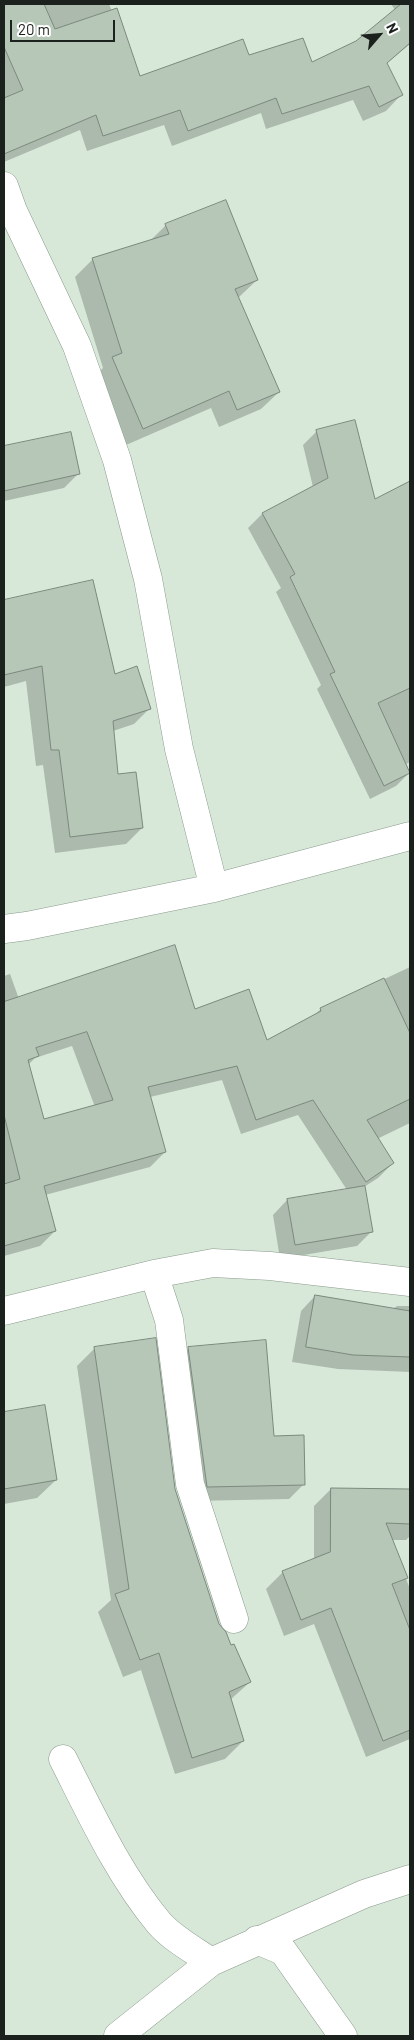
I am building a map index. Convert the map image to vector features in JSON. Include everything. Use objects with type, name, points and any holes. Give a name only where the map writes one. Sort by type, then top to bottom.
[{"type":"street","points":[[4,186],[13,211],[76,346],[118,460],[148,579],[179,749],[214,888]]},
{"type":"street","points":[[4,929],[214,888],[410,836]]},
{"type":"street","points":[[4,1311],[154,1274],[213,1263],[270,1266],[410,1282]]},
{"type":"street","points":[[154,1274],[169,1320],[190,1484],[234,1619]]},
{"type":"street","points":[[63,1759],[98,1828],[132,1884],[160,1924],[211,1962]]},
{"type":"street","points":[[118,2036],[211,1962],[364,1894],[410,1879]]},
{"type":"street","points":[[257,1940],[283,1951],[343,2036]]},
{"type":"building","points":[[4,4],[44,4],[55,29],[117,8],[140,76],[243,39],[249,55],[303,38],[312,62],[356,41],[401,4],[410,4],[410,43],[387,63],[403,95],[379,107],[369,86],[282,114],[276,98],[188,131],[180,110],[103,136],[96,115],[4,154],[4,98],[23,90],[4,47]]},
{"type":"building","points":[[226,200],[258,280],[235,289],[280,392],[237,410],[229,391],[143,429],[112,357],[122,353],[92,258],[169,234],[165,224]]},
{"type":"building","points":[[355,420],[375,499],[410,481],[410,688],[378,703],[410,773],[384,786],[330,674],[335,672],[290,577],[295,574],[262,513],[328,478],[316,430]]},
{"type":"building","points":[[71,432],[80,474],[4,491],[4,446]]},
{"type":"building","points":[[93,580],[115,674],[137,666],[151,709],[113,721],[118,774],[136,772],[143,828],[70,837],[59,750],[51,750],[42,666],[4,675],[4,600]]},
{"type":"building","points":[[175,945],[195,1009],[249,989],[267,1040],[321,1011],[320,1008],[384,978],[410,1033],[410,1099],[367,1120],[394,1163],[366,1182],[313,1100],[256,1120],[237,1066],[148,1087],[166,1152],[44,1186],[56,1231],[4,1246],[4,1184],[20,1179],[4,1115],[4,1002]],"holes":[[[87,1032],[113,1100],[44,1119],[28,1060],[39,1056],[36,1048]]]},
{"type":"building","points":[[365,1186],[373,1232],[295,1245],[287,1199]]},
{"type":"building","points":[[315,1295],[410,1311],[410,1357],[353,1355],[306,1347]]},
{"type":"building","points":[[156,1338],[175,1489],[219,1624],[226,1632],[231,1645],[234,1644],[251,1682],[229,1692],[244,1741],[192,1758],[159,1653],[140,1660],[115,1594],[129,1589],[94,1347]]},
{"type":"building","points":[[266,1340],[274,1436],[304,1435],[305,1485],[207,1487],[188,1347]]},
{"type":"building","points":[[45,1405],[57,1480],[4,1489],[4,1412]]},
{"type":"building","points":[[331,1488],[410,1489],[410,1524],[386,1523],[408,1578],[392,1584],[410,1630],[410,1730],[383,1741],[331,1608],[301,1620],[282,1571],[330,1552]]}]
